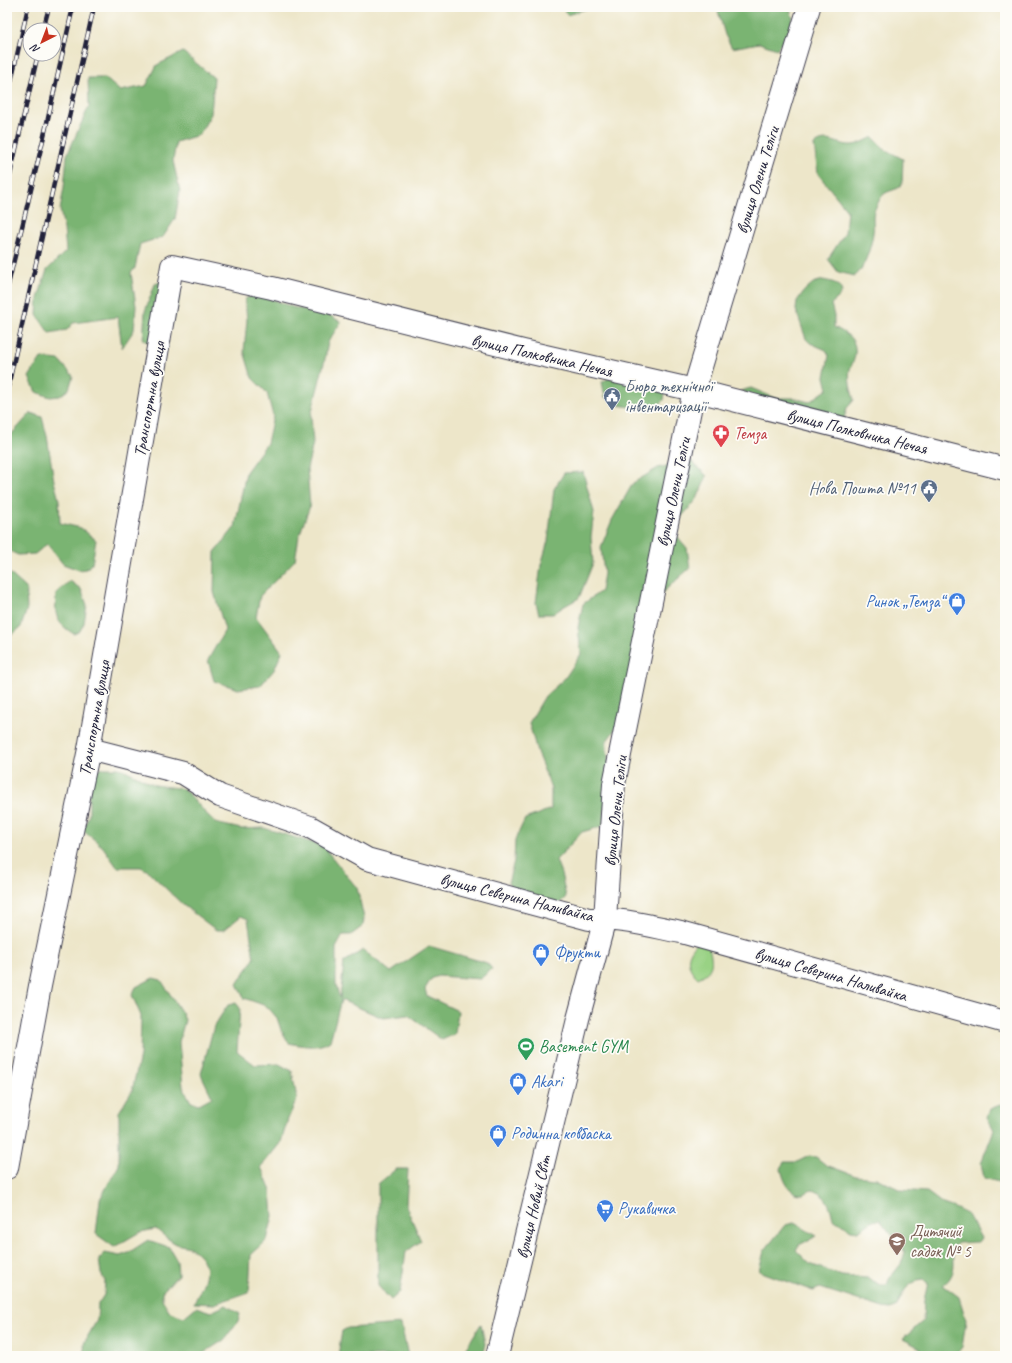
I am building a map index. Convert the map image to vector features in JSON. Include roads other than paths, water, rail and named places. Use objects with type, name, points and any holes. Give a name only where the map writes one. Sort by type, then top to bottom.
[{"type":"street","name":"вулиця Олени Теліги","points":[[605,918],[614,784],[694,390],[809,7]]},
{"type":"street","name":"вулиця Полковника Нечая","points":[[172,266],[272,288],[523,351],[694,390],[1005,469]]},
{"type":"street","name":"Транспортна вулиця","points":[[7,1168],[40,986],[89,749],[172,266]]},
{"type":"street","name":"вулиця Северина Наливайка","points":[[89,749],[183,773],[220,796],[310,827],[367,859],[589,919],[605,918],[629,921],[681,932],[1005,1022]]},
{"type":"street","name":"вулиця Новий Світ","points":[[497,1356],[578,1018],[605,918]]},
{"type":"railway","points":[[7,99],[28,7]]},
{"type":"railway","points":[[45,22],[49,7]]},
{"type":"railway","points":[[7,289],[73,7]]},
{"type":"railway","points":[[7,391],[94,7]]},
{"type":"railway","points":[[7,188],[36,62]]},
{"type":"place","name":"Бюро технічної інвентаризації","points":[[612,411]]},
{"type":"place","name":"Темза","points":[[721,448]]},
{"type":"place","name":"Нова Пошта №11","points":[[929,503]]},
{"type":"place","name":"Ринок „Темза“","points":[[957,616]]},
{"type":"place","name":"Фрукти","points":[[541,967]]},
{"type":"place","name":"Basement GYM","points":[[526,1061]]},
{"type":"place","name":"Akari","points":[[518,1096]]},
{"type":"place","name":"Родинна ковбаска","points":[[498,1148]]},
{"type":"place","name":"Рукавичка","points":[[605,1223]]},
{"type":"place","name":"Дитячий садок № 5","points":[[897,1256]]}]
